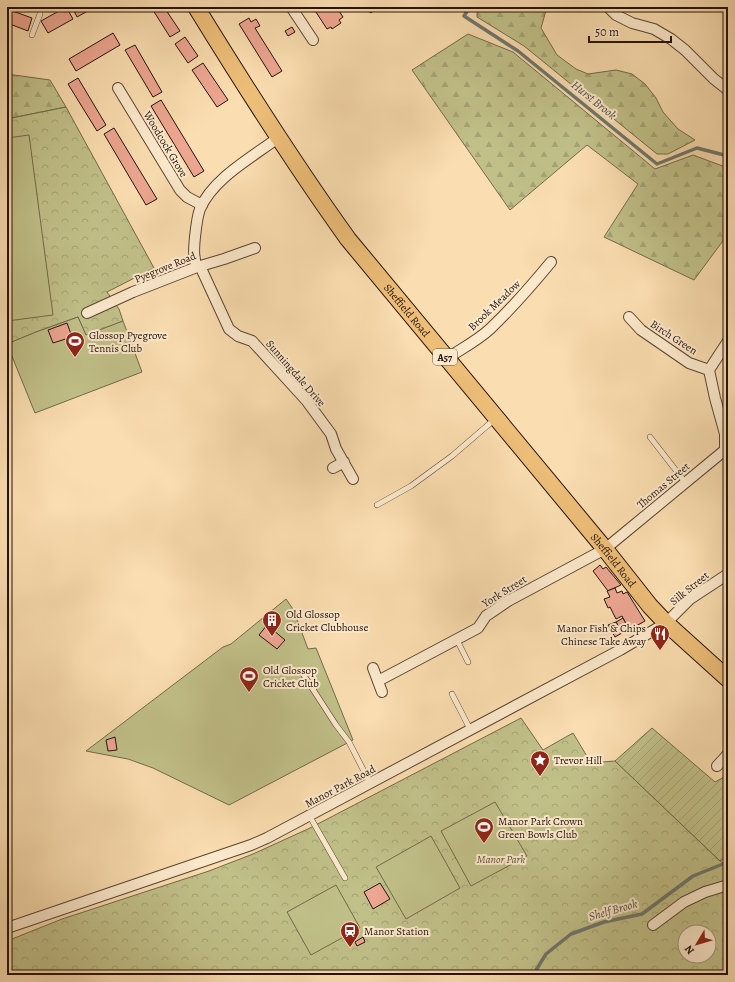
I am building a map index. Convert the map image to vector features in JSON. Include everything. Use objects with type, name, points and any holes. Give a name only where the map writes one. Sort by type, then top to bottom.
[{"type":"main road","name":"Sheffield Road","points":[[196,7],[279,137],[348,239],[666,623],[728,679]]},
{"type":"street","points":[[291,7],[313,40]]},
{"type":"street","points":[[608,7],[616,15],[632,23],[654,29],[671,39],[728,90]]},
{"type":"street","name":"Woodcock Grove","points":[[118,88],[180,190],[187,197],[202,205]]},
{"type":"street","points":[[198,266],[194,259],[196,229],[199,211],[202,205],[214,187],[240,164],[279,137]]},
{"type":"street","name":"Pyegrove Road","points":[[87,314],[133,292],[198,266],[255,248]]},
{"type":"street","name":"Brook Meadow","points":[[446,359],[490,329],[551,262]]},
{"type":"street","name":"Sunningdale Drive","points":[[198,266],[229,329],[238,336],[252,341],[264,352],[278,372],[298,390],[331,434],[336,449],[353,479]]},
{"type":"street","name":"Birch Green","points":[[629,317],[641,330],[689,363],[709,370]]},
{"type":"street","points":[[709,370],[728,341]]},
{"type":"street","name":"Thomas Street","points":[[605,549],[725,450],[725,434],[709,370]]},
{"type":"street","points":[[333,468],[344,462]]},
{"type":"street","name":"York Street","points":[[378,681],[478,628],[486,616],[508,601],[605,549]]},
{"type":"street","name":"Silk Street","points":[[666,623],[690,600],[728,574]]},
{"type":"street","name":"Manor Park Road","points":[[7,928],[251,845],[267,838],[620,650],[666,623]]},
{"type":"street","points":[[373,668],[382,692]]},
{"type":"street","points":[[718,766],[728,754]]},
{"type":"street","points":[[653,925],[684,902],[705,892],[728,885]]},
{"type":"lane","points":[[32,35],[40,14],[40,7]]},
{"type":"lane","points":[[377,505],[411,486],[452,456],[496,418]]},
{"type":"lane","points":[[650,437],[685,482]]},
{"type":"lane","points":[[457,640],[468,662]]},
{"type":"lane","points":[[303,674],[336,725],[349,742],[370,783]]},
{"type":"lane","points":[[452,694],[470,729]]},
{"type":"lane","points":[[309,815],[345,878]]},
{"type":"green space","points":[[483,7],[547,7],[541,28],[557,55],[576,69],[588,74],[616,70],[632,74],[645,84],[656,98],[663,112],[678,129],[695,140],[668,154],[657,154],[524,46],[477,17],[477,13]]},
{"type":"green space","points":[[468,34],[513,52],[655,169],[693,155],[728,168],[728,234],[694,280],[604,237],[638,184],[587,145],[510,210],[412,70]]},
{"type":"green space","points":[[7,74],[50,80],[66,107],[7,119]]},
{"type":"green space","points":[[66,107],[154,268],[107,292],[119,309],[123,321],[86,336],[78,317],[7,344],[7,119]]},
{"type":"green space","points":[[29,135],[53,315],[7,321],[7,138]]},
{"type":"green space","name":"Glossop Pyegrove Tennis Club","points":[[78,317],[86,335],[123,321],[142,372],[35,413],[7,344]]},
{"type":"green space","name":"Old Glossop Cricket Club","points":[[286,599],[293,609],[308,649],[316,648],[353,740],[229,805],[153,768],[128,759],[86,751],[223,647],[231,644]]},
{"type":"green space","name":"Manor Park","points":[[521,718],[543,750],[573,733],[591,763],[615,761],[720,861],[728,866],[728,975],[7,975],[7,941],[62,919],[209,871],[253,854],[310,828]]},
{"type":"green space","points":[[652,728],[715,782],[728,775],[728,856],[720,861],[615,761]]},
{"type":"green space","name":"Manor Park Crown Green Bowls Club","points":[[495,802],[527,856],[471,886],[441,831]]},
{"type":"green space","points":[[431,836],[460,888],[406,919],[376,867]]},
{"type":"green space","points":[[336,885],[360,928],[311,955],[287,912]]},
{"type":"building","points":[[66,7],[73,19],[48,33],[41,21]]},
{"type":"building","points":[[72,7],[95,7],[77,17]]},
{"type":"building","points":[[151,7],[164,7],[180,31],[170,37]]},
{"type":"building","points":[[236,7],[248,7],[240,12]]},
{"type":"building","points":[[317,7],[337,7],[332,10],[333,11],[337,8],[343,17],[339,20],[341,23],[332,29],[331,27],[327,29],[314,9]]},
{"type":"building","points":[[363,7],[376,7],[371,13]]},
{"type":"building","points":[[7,9],[32,18],[28,31],[7,23]]},
{"type":"building","points":[[249,18],[251,22],[256,19],[260,26],[255,28],[282,71],[272,77],[239,24]]},
{"type":"building","points":[[292,27],[295,32],[288,36],[285,31]]},
{"type":"building","points":[[113,33],[120,45],[76,71],[69,59]]},
{"type":"building","points":[[185,37],[198,56],[188,63],[175,44]]},
{"type":"building","points":[[135,45],[162,92],[153,97],[125,50]]},
{"type":"building","points":[[203,63],[228,100],[217,107],[192,70]]},
{"type":"building","points":[[78,78],[106,125],[97,131],[68,84]]},
{"type":"building","points":[[161,100],[204,171],[194,177],[151,106]]},
{"type":"building","points":[[114,128],[157,199],[146,205],[104,134]]},
{"type":"building","points":[[67,323],[72,337],[53,343],[48,330]]},
{"type":"building","points":[[600,565],[603,569],[606,567],[621,585],[608,591],[593,571]]},
{"type":"building","points":[[615,588],[617,593],[622,591],[623,594],[627,592],[645,621],[629,630],[622,616],[616,619],[610,607],[608,608],[604,599],[610,597],[607,591]]},
{"type":"building","points":[[623,618],[629,630],[622,633],[616,622]]},
{"type":"building","points":[[616,622],[622,633],[615,637],[608,625]]},
{"type":"building","name":"Old Glossop Cricket Clubhouse","points":[[267,625],[285,640],[277,649],[259,635]]},
{"type":"building","points":[[115,737],[117,750],[108,751],[106,740]]},
{"type":"building","points":[[380,883],[390,899],[373,909],[364,892]]},
{"type":"building","points":[[363,937],[365,942],[357,946],[355,942]]},
{"type":"waterway","name":"Hurst Brook","points":[[470,7],[464,16],[518,51],[657,164],[697,148],[728,156]]},
{"type":"waterway","name":"Shelf Brook","points":[[533,975],[546,954],[571,934],[604,922],[642,914],[693,876],[728,862]]},
{"type":"place","name":"Glossop Pyegrove Tennis Club","points":[[75,358]]},
{"type":"place","name":"Old Glossop Cricket Clubhouse","points":[[272,637]]},
{"type":"place","name":"Manor Fish & Chips Chinese Take Away","points":[[660,651]]},
{"type":"place","name":"Old Glossop Cricket Club","points":[[249,693]]},
{"type":"place","name":"Trevor Hill","points":[[540,777]]},
{"type":"place","name":"Manor Park Crown Green Bowls Club","points":[[484,844]]},
{"type":"place","name":"Manor Station","points":[[350,948]]}]
